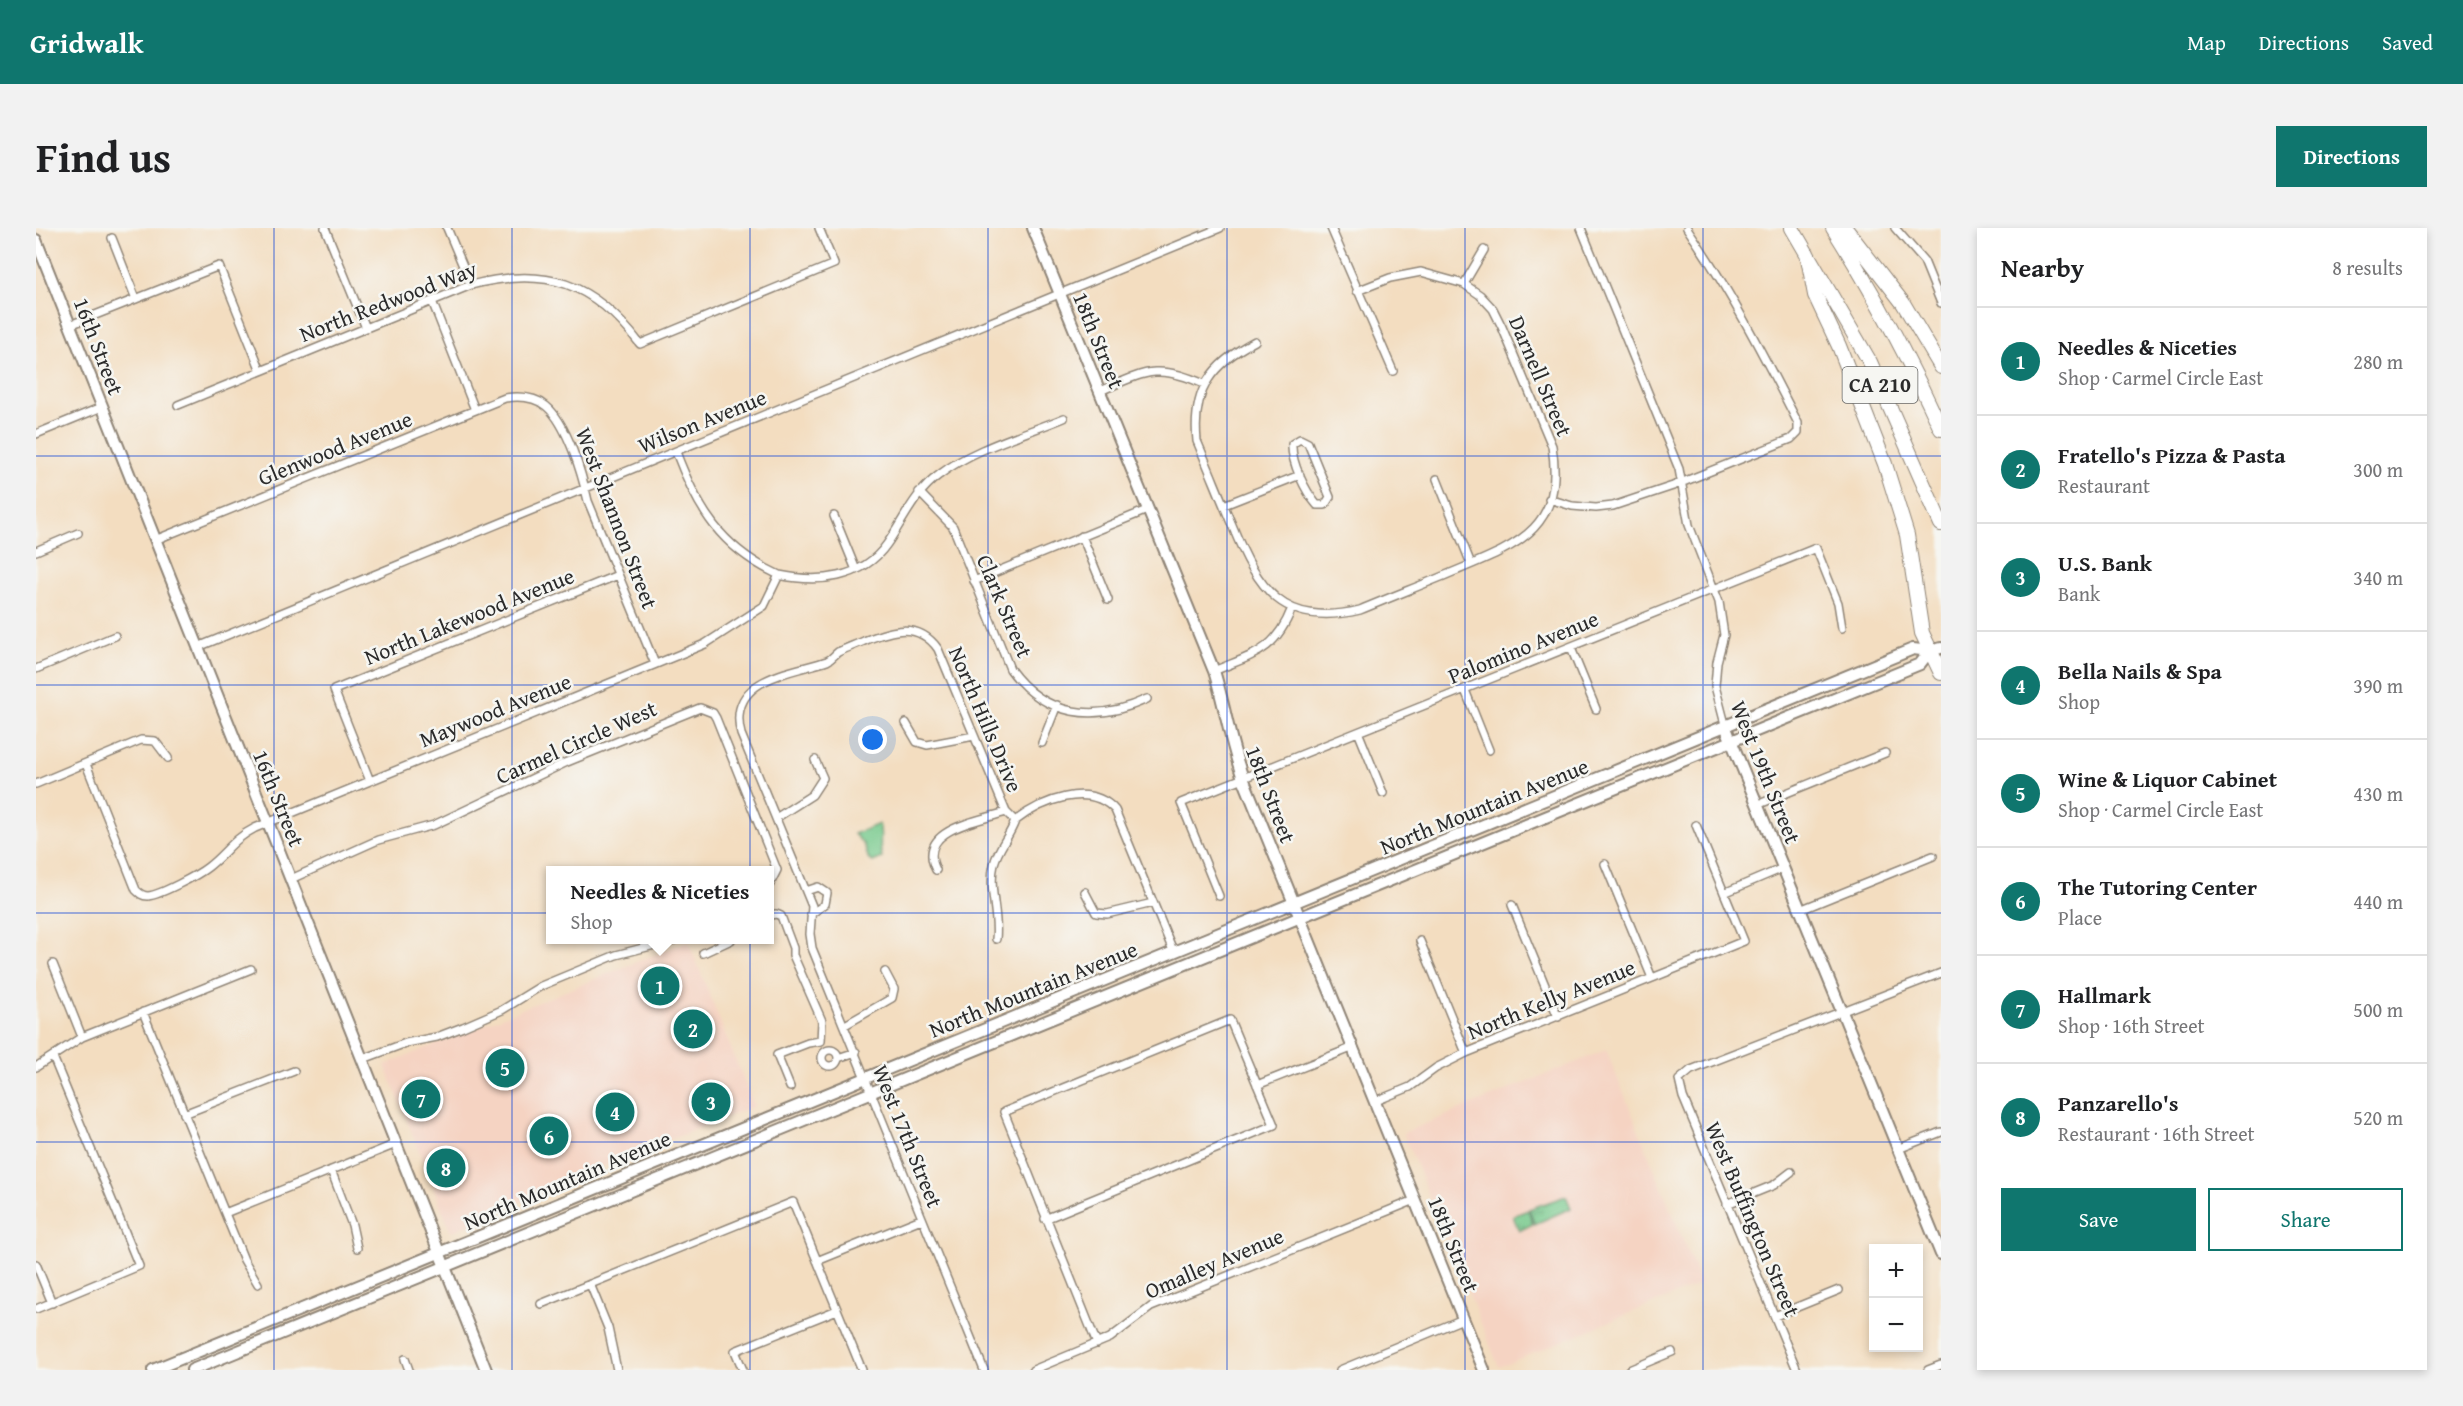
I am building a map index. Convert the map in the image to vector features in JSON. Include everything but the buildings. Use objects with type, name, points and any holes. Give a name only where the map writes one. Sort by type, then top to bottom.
[{"type":"highway","name":"CA 210","points":[[1792,228],[1870,362],[1941,524]]},
{"type":"highway","name":"CA 210","points":[[1833,228],[1866,281],[1912,366],[1941,429]]},
{"type":"highway","points":[[1845,228],[1903,303],[1941,367]]},
{"type":"highway","points":[[1808,252],[1815,295],[1855,385],[1895,495],[1906,534],[1922,633],[1935,650],[1941,673]]},
{"type":"main road","name":"18th Street","points":[[1033,228],[1214,671],[1225,707],[1232,747],[1243,778],[1484,1370]]},
{"type":"main road","name":"16th Street","points":[[36,240],[486,1370]]},
{"type":"main road","name":"North Mountain Avenue","points":[[153,1370],[1726,728],[1913,649],[1935,650]]},
{"type":"main road","name":"North Mountain Avenue","points":[[192,1370],[669,1173],[1920,664],[1935,650]]},
{"type":"main road","name":"West 19th Street","points":[[1726,728],[1940,1250]]},
{"type":"main road","points":[[664,1160],[669,1173]]},
{"type":"street","points":[[325,228],[366,328]]},
{"type":"street","points":[[447,228],[471,285]]},
{"type":"street","name":"North Redwood Way","points":[[178,405],[471,285],[514,277],[539,277],[597,299],[619,316],[640,344],[834,264],[819,228]]},
{"type":"street","name":"Wilson Avenue","points":[[198,647],[1220,228]]},
{"type":"street","points":[[1331,228],[1393,371]]},
{"type":"street","name":"West 19th Street","points":[[1581,228],[1682,482],[1689,525],[1723,617],[1724,635],[1717,662],[1715,687],[1726,728]]},
{"type":"street","points":[[1549,499],[1572,506],[1604,507],[1637,500],[1791,439],[1798,432],[1798,423],[1758,344],[1711,262],[1687,228]]},
{"type":"street","points":[[1895,228],[1924,261],[1941,303]]},
{"type":"street","points":[[112,238],[136,299]]},
{"type":"street","points":[[1464,284],[1484,250]]},
{"type":"street","points":[[70,325],[219,266],[261,371]]},
{"type":"street","name":"Darnell Street","points":[[1292,608],[1325,614],[1360,610],[1509,549],[1527,536],[1539,522],[1549,499],[1554,463],[1552,446],[1493,309],[1480,295],[1464,284],[1442,276],[1408,273],[1358,291]]},
{"type":"street","points":[[432,301],[475,410]]},
{"type":"street","points":[[1214,671],[1266,648],[1277,639],[1292,608],[1267,591],[1257,579],[1197,441],[1195,421],[1204,384],[1232,353],[1255,341]]},
{"type":"street","points":[[1100,391],[1141,374],[1161,371],[1178,372],[1204,384]]},
{"type":"street","name":"Glenwood Avenue","points":[[155,540],[504,398],[530,398]]},
{"type":"street","name":"West Shannon Street","points":[[530,398],[545,405],[561,425],[618,575],[655,664]]},
{"type":"street","points":[[36,434],[102,407]]},
{"type":"street","points":[[676,452],[697,501],[722,536],[741,554],[779,575],[818,581],[856,570],[886,546],[920,492],[953,464],[1064,418]]},
{"type":"street","points":[[1300,439],[1308,443],[1330,497],[1328,503],[1317,505],[1300,475],[1292,449],[1292,444],[1300,439]]},
{"type":"street","points":[[1224,505],[1300,475]]},
{"type":"street","points":[[1437,479],[1471,564]]},
{"type":"street","name":"Clark Street","points":[[920,492],[953,527],[1010,669],[1023,687],[1077,713],[1094,714],[1125,709],[1146,699]]},
{"type":"street","points":[[974,581],[1147,510]]},
{"type":"street","points":[[834,516],[856,570]]},
{"type":"street","points":[[36,551],[78,533]]},
{"type":"street","points":[[1082,536],[1108,600]]},
{"type":"street","name":"Palomino Avenue","points":[[1219,896],[1181,803],[1359,734],[1816,548],[1838,603],[1842,628]]},
{"type":"street","name":"North Lakewood Avenue","points":[[370,781],[334,690],[618,575]]},
{"type":"street","name":"Maywood Avenue","points":[[86,764],[132,882],[141,895],[158,893],[200,872],[215,861],[233,841],[268,823],[705,644],[751,617],[770,599],[779,575]]},
{"type":"street","name":"North Hills Drive","points":[[794,862],[741,734],[738,718],[744,696],[752,688],[778,676],[805,665],[826,661],[837,653],[887,632],[901,629],[914,631],[932,641],[938,649],[1006,812],[1015,821],[1069,796],[1092,795],[1103,800],[1115,810],[1174,953]]},
{"type":"street","points":[[36,669],[115,636]]},
{"type":"street","points":[[1571,648],[1596,709]]},
{"type":"street","points":[[1465,690],[1489,750]]},
{"type":"street","points":[[1042,743],[1057,705]]},
{"type":"street","name":"Carmel Circle West","points":[[291,879],[378,840],[434,825],[567,762],[700,708],[713,713],[716,718],[776,865],[774,879]]},
{"type":"street","points":[[906,723],[917,742],[927,745],[974,736]]},
{"type":"street","points":[[1359,734],[1383,793]]},
{"type":"street","points":[[36,784],[141,740],[155,741],[168,758]]},
{"type":"street","points":[[1757,805],[1885,753]]},
{"type":"street","points":[[776,818],[818,789],[823,777],[815,760]]},
{"type":"street","points":[[936,870],[931,859],[931,846],[940,835],[1006,812]]},
{"type":"street","points":[[996,939],[998,921],[991,892],[992,874],[1000,847],[1015,821]]},
{"type":"street","points":[[1696,825],[1724,893],[1784,868]]},
{"type":"street","points":[[1800,910],[1933,856]]},
{"type":"street","name":"West 17th Street","points":[[794,862],[812,906],[812,948],[984,1370]]},
{"type":"street","points":[[1605,864],[1652,978]]},
{"type":"street","points":[[806,891],[818,887],[827,893],[825,904],[811,914]]},
{"type":"street","points":[[1085,892],[1096,913],[1107,914],[1153,903]]},
{"type":"street","name":"North Kelly Avenue","points":[[1376,1101],[1410,1087],[1436,1068],[1466,1053],[1744,942],[1724,893]]},
{"type":"street","points":[[1512,905],[1558,1017]]},
{"type":"street","points":[[774,914],[781,916],[807,991],[818,1007],[822,1021],[821,1041],[826,1051]]},
{"type":"street","points":[[1420,941],[1466,1053]]},
{"type":"street","points":[[363,1059],[406,1043],[437,1037],[458,1029],[502,1010],[541,986],[616,955],[656,944]]},
{"type":"street","points":[[704,953],[721,944]]},
{"type":"street","points":[[53,964],[82,1037]]},
{"type":"street","points":[[36,1067],[82,1037],[250,969]]},
{"type":"street","points":[[845,1025],[892,998],[894,989],[885,972]]},
{"type":"street","points":[[1842,1011],[1941,973]]},
{"type":"street","name":"West Buffington Street","points":[[1797,1370],[1683,1097],[1679,1080],[1691,1070],[1842,1011]]},
{"type":"street","points":[[143,1012],[244,1260],[258,1284]]},
{"type":"street","points":[[1045,1219],[1274,1125],[1230,1020],[1004,1112],[1045,1219],[1097,1344]]},
{"type":"street","points":[[790,1087],[777,1055],[808,1043],[821,1041]]},
{"type":"street","points":[[1257,1085],[1354,1047]]},
{"type":"street","points":[[832,1050],[838,1058],[836,1064],[827,1067],[821,1059],[826,1051],[832,1050]]},
{"type":"street","points":[[838,1058],[856,1052]]},
{"type":"street","points":[[36,1309],[139,1266],[53,1057]]},
{"type":"street","points":[[184,1114],[294,1071]]},
{"type":"street","points":[[1898,1149],[1941,1132]]},
{"type":"street","points":[[225,1213],[396,1144]]},
{"type":"street","points":[[331,1170],[352,1225],[357,1248]]},
{"type":"street","points":[[1727,1204],[1773,1185],[1791,1172]]},
{"type":"street","name":"Omalley Avenue","points":[[1033,1370],[1110,1338],[1150,1307],[1415,1200]]},
{"type":"street","points":[[541,1304],[793,1202],[862,1370]]},
{"type":"street","points":[[817,1261],[921,1219]]},
{"type":"street","points":[[36,1264],[52,1303]]},
{"type":"street","points":[[590,1284],[608,1328],[617,1370]]},
{"type":"street","points":[[1775,1316],[1839,1290]]},
{"type":"street","points":[[743,1370],[735,1351],[837,1310]]},
{"type":"street","points":[[1340,1370],[1463,1319]]},
{"type":"street","points":[[1629,1370],[1672,1352]]},
{"type":"street","points":[[405,1359],[409,1370]]},
{"type":"street","points":[[1928,1370],[1941,1365]]},
{"type":"shaded area","points":[[681,944],[689,944],[754,1106],[589,1172],[451,1232],[385,1065]]},
{"type":"shaded area","points":[[1606,1050],[1701,1284],[1499,1367],[1403,1133]]},
{"type":"green space","points":[[879,824],[882,858],[873,862],[869,860],[864,845],[854,834]]},
{"type":"green space","points":[[1566,1196],[1571,1208],[1535,1224],[1529,1209]]},
{"type":"green space","points":[[1528,1210],[1533,1224],[1519,1231],[1513,1216]]},
{"type":"place","name":"Needles & Niceties","points":[[660,986]]},
{"type":"place","name":"Fratello's Pizza & Pasta","points":[[693,1029]]},
{"type":"place","name":"Wine & Liquor Cabinet","points":[[505,1068]]},
{"type":"place","name":"Hallmark","points":[[421,1099]]},
{"type":"place","name":"U.S. Bank","points":[[711,1102]]},
{"type":"place","name":"Bella Nails & Spa","points":[[615,1112]]},
{"type":"place","name":"The Tutoring Center","points":[[549,1136]]},
{"type":"place","name":"Panzarello's","points":[[446,1168]]}]
